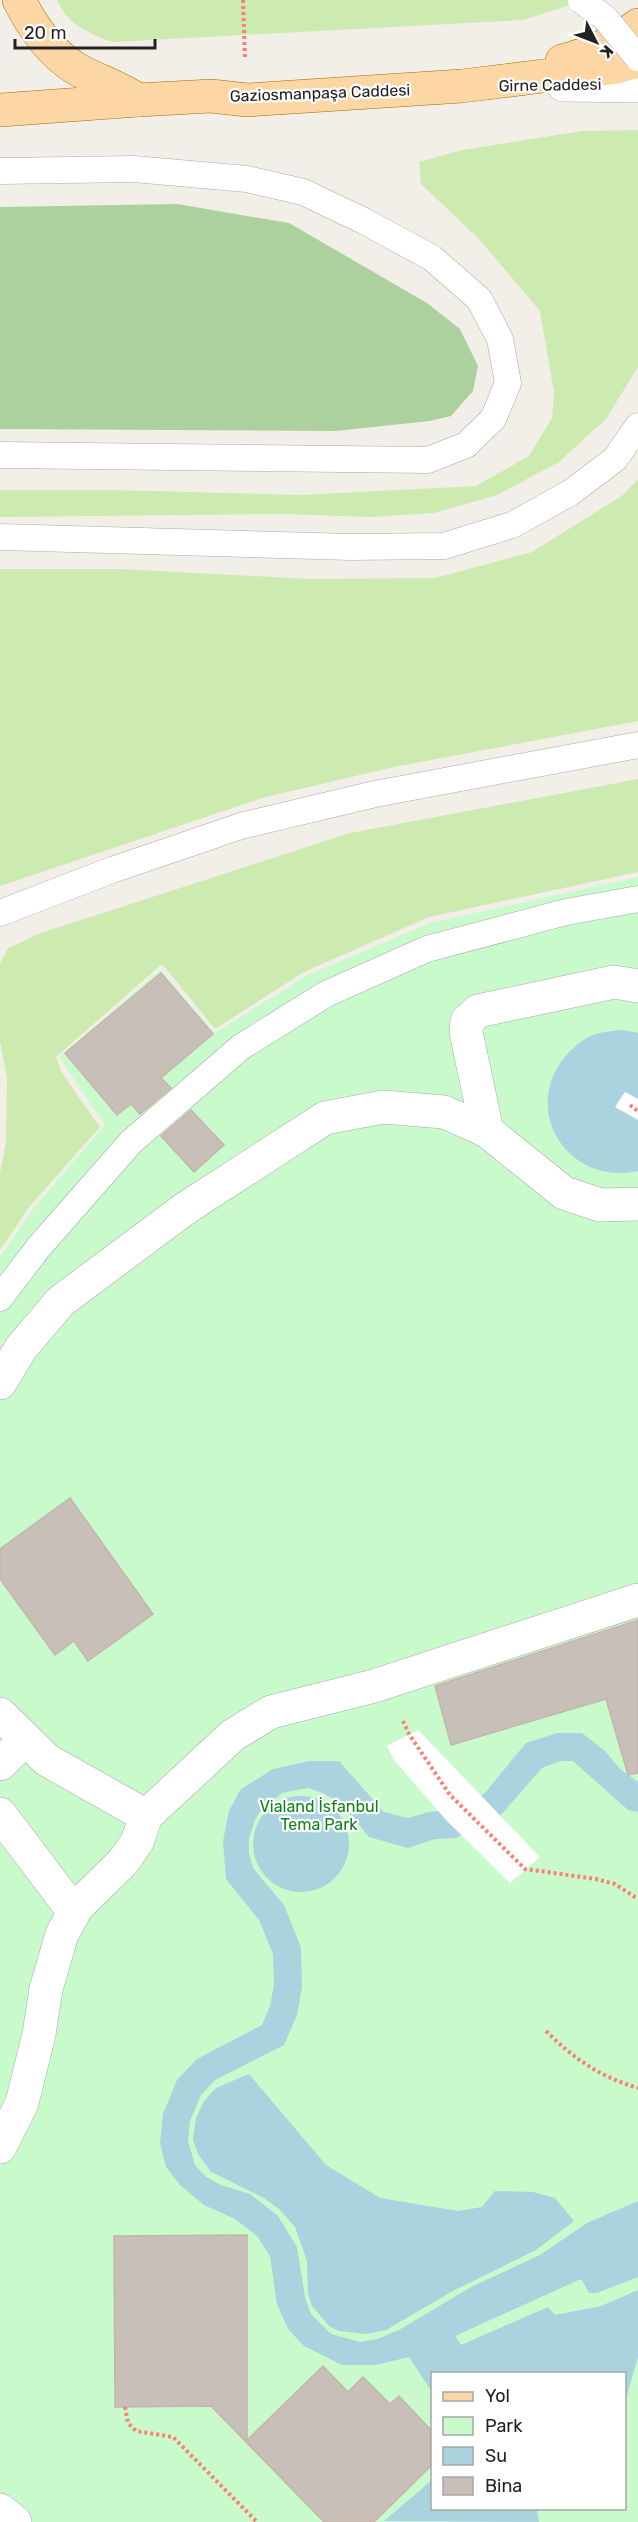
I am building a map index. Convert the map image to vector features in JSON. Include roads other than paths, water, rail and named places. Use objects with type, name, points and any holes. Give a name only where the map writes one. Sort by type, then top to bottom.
[{"type":"main road","points":[[19,0],[28,19],[50,47],[75,68],[124,90],[138,100]]},
{"type":"main road","points":[[462,86],[583,56],[628,33],[638,25]]},
{"type":"main road","name":"Gaziosmanpaşa Caddesi","points":[[0,110],[211,96],[247,100],[462,86],[616,67],[638,60]]},
{"type":"street","name":"Girne Caddesi","points":[[462,86],[638,86]]},
{"type":"street","points":[[487,1131],[466,1032],[467,1021],[478,1011],[579,989],[614,982],[638,986]]},
{"type":"street","points":[[0,1383],[21,1348],[61,1301],[186,1208],[325,1118],[383,1107],[444,1112],[487,1131],[564,1192],[600,1205],[638,1204]]},
{"type":"street","points":[[0,2147],[22,2103],[39,2034],[46,1989],[62,1934],[75,1912],[102,1881],[123,1862],[136,1842],[146,1816],[233,1735],[271,1712],[374,1686],[638,1600]]},
{"type":"street","points":[[0,1714],[47,1760],[146,1816]]},
{"type":"street","points":[[0,1764],[25,1740]]},
{"type":"street","points":[[0,1814],[75,1912]]},
{"type":"street","points":[[0,2510],[15,2522]]},
{"type":"lane","points":[[581,0],[605,18],[638,60]]},
{"type":"lane","points":[[0,171],[134,169],[247,179],[303,192],[364,221],[432,258],[479,299],[500,339],[508,383],[493,419],[466,445],[428,460],[0,454]]},
{"type":"lane","points":[[0,537],[351,547],[444,546],[512,525],[570,493],[615,459],[638,426]]},
{"type":"lane","points":[[0,913],[112,870],[241,826],[375,794],[638,745]]},
{"type":"lane","points":[[0,1298],[38,1248],[131,1142],[241,1047],[326,994],[427,949],[566,912],[638,899]]},
{"type":"water","points":[[623,1030],[638,1033],[638,1171],[612,1173],[590,1167],[571,1155],[557,1138],[549,1118],[548,1096],[554,1073],[572,1049],[583,1040],[596,1034]]},
{"type":"water","points":[[557,1733],[582,1733],[605,1751],[620,1769],[638,1782],[638,1812],[628,1810],[573,1761],[560,1761],[542,1768],[500,1816],[456,1838],[435,1839],[408,1848],[369,1837],[343,1805],[323,1793],[308,1788],[282,1793],[261,1810],[249,1838],[249,1853],[253,1868],[284,1905],[301,1948],[302,1987],[297,2015],[284,2045],[215,2080],[201,2095],[190,2121],[188,2141],[195,2165],[206,2177],[221,2185],[250,2194],[278,2216],[297,2247],[305,2297],[311,2314],[331,2334],[360,2342],[377,2339],[399,2330],[471,2287],[540,2255],[587,2223],[638,2201],[638,2277],[597,2293],[589,2293],[581,2279],[455,2336],[461,2345],[548,2307],[555,2315],[601,2306],[638,2290],[638,2357],[626,2396],[626,2372],[431,2372],[431,2390],[409,2357],[376,2365],[342,2365],[304,2346],[288,2329],[277,2304],[270,2256],[257,2236],[235,2219],[204,2205],[180,2185],[166,2167],[160,2143],[163,2114],[177,2080],[197,2059],[262,2025],[270,2006],[274,1985],[273,1954],[259,1920],[226,1879],[223,1841],[229,1811],[240,1790],[273,1769],[310,1761],[339,1761],[384,1812],[408,1818],[429,1812],[449,1810],[484,1794],[526,1743]]},
{"type":"water","points":[[301,1796],[319,1800],[335,1810],[345,1826],[349,1844],[345,1862],[335,1878],[319,1888],[301,1892],[283,1888],[267,1878],[257,1862],[253,1844],[257,1826],[267,1810],[283,1800]]},
{"type":"water","points":[[249,2074],[326,2165],[380,2198],[458,2211],[482,2207],[495,2191],[533,2192],[555,2198],[574,2221],[536,2250],[451,2292],[386,2330],[366,2334],[339,2331],[329,2326],[312,2306],[308,2294],[307,2261],[295,2227],[280,2210],[264,2198],[211,2172],[198,2154],[193,2140],[196,2118],[204,2101],[216,2088]]},
{"type":"water","points":[[431,2481],[431,2510],[538,2510],[539,2522],[384,2521]]},
{"type":"park label","name":"Vialand İsfanbul Tema Park","points":[[319,1815]]}]
